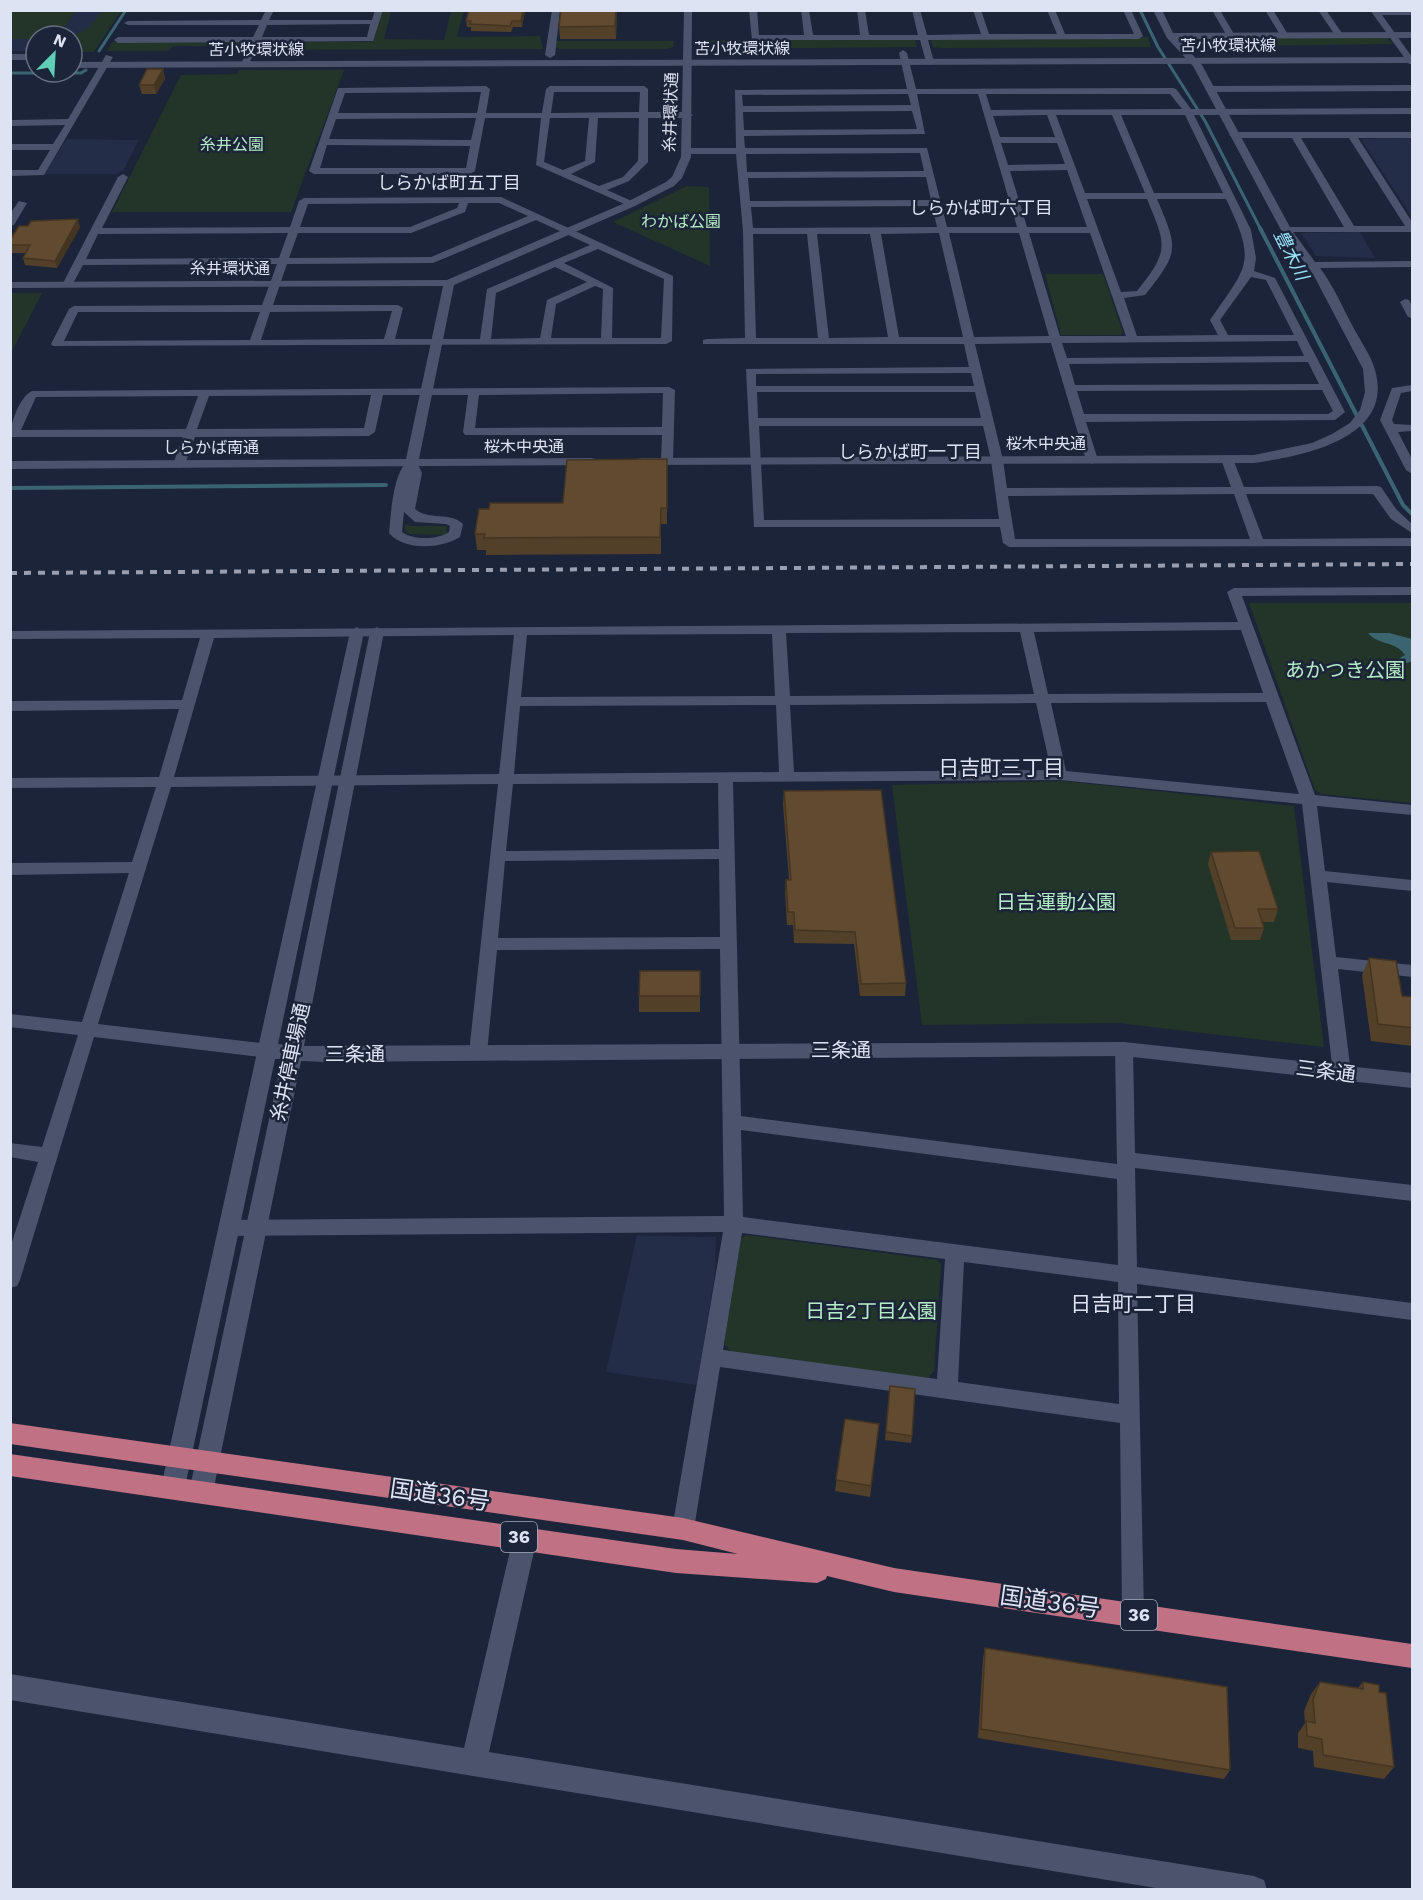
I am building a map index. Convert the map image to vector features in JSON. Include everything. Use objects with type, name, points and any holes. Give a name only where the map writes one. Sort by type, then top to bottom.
[{"type":"highway","name":"国道36号","points":[[10,1433],[683,1529],[866,1574]]},
{"type":"highway","name":"国道36号","points":[[10,1465],[676,1561],[866,1574],[1413,1656]]},
{"type":"street","points":[[135,10],[118,40],[370,39],[379,10]]},
{"type":"street","points":[[247,60],[270,10]]},
{"type":"street","points":[[550,55],[556,10]]},
{"type":"street","name":"糸井環状通","points":[[10,285],[449,283],[631,204],[657,192],[677,178],[688,151],[688,10]]},
{"type":"street","points":[[753,10],[755,38],[1139,36],[1127,10]]},
{"type":"street","points":[[806,10],[809,38]]},
{"type":"street","points":[[861,10],[866,38]]},
{"type":"street","points":[[916,10],[928,58]]},
{"type":"street","points":[[977,10],[986,38]]},
{"type":"street","points":[[1051,10],[1062,37]]},
{"type":"street","name":"桜木中央通","points":[[632,462],[1262,458],[1301,451],[1341,435],[1351,428],[1364,416],[1372,398],[1372,380],[1369,369],[1312,265],[1286,230],[1209,88],[1190,56],[1170,36],[1157,10]]},
{"type":"street","points":[[1215,10],[1231,36]]},
{"type":"street","points":[[1269,10],[1285,36]]},
{"type":"street","points":[[1322,10],[1340,36]]},
{"type":"street","points":[[1375,12],[1413,13]]},
{"type":"street","points":[[1375,12],[1411,57]]},
{"type":"street","points":[[128,23],[375,22]]},
{"type":"street","points":[[1170,36],[1413,35]]},
{"type":"street","name":"苫小牧環状線","points":[[247,60],[550,55],[688,58]]},
{"type":"street","name":"苫小牧環状線","points":[[84,64],[107,61],[247,60],[1411,57]]},
{"type":"street","name":"苫小牧環状線","points":[[84,58],[107,61]]},
{"type":"street","points":[[739,133],[922,132],[904,58]]},
{"type":"street","points":[[10,173],[41,173],[107,61]]},
{"type":"street","points":[[1209,88],[1413,88]]},
{"type":"street","points":[[486,89],[470,171],[314,171],[332,116],[341,90],[486,89]]},
{"type":"street","points":[[598,190],[626,179],[643,162],[644,89],[550,89],[539,164],[563,174],[598,190],[631,204]]},
{"type":"street","points":[[751,341],[747,204],[739,133],[738,92],[1170,90],[1190,112],[1246,230],[1251,258],[1248,273],[1215,320],[1225,339]]},
{"type":"street","points":[[981,91],[1092,460]]},
{"type":"street","points":[[739,109],[916,108]]},
{"type":"street","points":[[987,113],[1413,111]]},
{"type":"street","points":[[1051,113],[1133,339]]},
{"type":"street","points":[[1116,113],[1168,237],[1169,250],[1166,260],[1141,293],[1136,296],[1117,295]]},
{"type":"street","points":[[563,174],[590,162],[594,115]]},
{"type":"street","points":[[332,116],[688,115]]},
{"type":"street","points":[[10,123],[70,122]]},
{"type":"street","points":[[1234,135],[1413,135]]},
{"type":"street","points":[[1295,135],[1351,230]]},
{"type":"street","points":[[1352,135],[1413,229]]},
{"type":"street","points":[[996,140],[1060,140]]},
{"type":"street","points":[[324,142],[476,142]]},
{"type":"street","points":[[10,147],[56,147]]},
{"type":"street","points":[[688,151],[924,150],[997,460],[1009,543],[1413,542]]},
{"type":"street","points":[[1004,168],[1070,167]]},
{"type":"street","points":[[744,175],[930,174]]},
{"type":"street","points":[[67,285],[123,177]]},
{"type":"street","points":[[1081,196],[1229,196]]},
{"type":"street","points":[[254,343],[266,308],[276,284],[304,201],[501,200],[669,278],[666,341],[57,344],[74,309],[266,308],[398,308],[389,342]]},
{"type":"street","points":[[94,231],[411,230],[462,210],[464,201]]},
{"type":"street","points":[[10,203],[22,203],[10,223]]},
{"type":"street","points":[[747,204],[937,203]]},
{"type":"street","points":[[79,262],[433,260],[537,216]]},
{"type":"street","points":[[1286,230],[1413,229]]},
{"type":"street","points":[[748,231],[1094,230]]},
{"type":"street","points":[[875,231],[894,340]]},
{"type":"street","points":[[812,232],[824,341]]},
{"type":"street","points":[[485,342],[491,291],[598,245]]},
{"type":"street","points":[[556,264],[608,288],[606,341]]},
{"type":"street","points":[[1312,265],[1413,264]]},
{"type":"street","points":[[1080,418],[1331,418],[1339,412],[1270,278],[1248,273]]},
{"type":"street","points":[[545,342],[551,302],[595,282]]},
{"type":"street","points":[[412,463],[416,473],[409,510],[419,519],[448,520],[457,524],[455,534],[451,538],[444,541],[406,541],[394,533],[404,473],[412,463],[449,283]]},
{"type":"street","points":[[1413,302],[1405,302],[1413,315]]},
{"type":"street","points":[[707,342],[1301,338]]},
{"type":"street","points":[[1063,361],[1311,359]]},
{"type":"street","points":[[975,370],[750,371],[758,524],[1006,523]]},
{"type":"street","points":[[1071,388],[1326,387]]},
{"type":"street","points":[[1413,388],[1396,390],[1386,420],[1413,470]]},
{"type":"street","points":[[751,389],[980,389]]},
{"type":"street","points":[[378,392],[369,432],[13,434],[32,393],[669,390],[667,461]]},
{"type":"street","points":[[474,391],[469,432],[668,431]]},
{"type":"street","points":[[178,464],[205,392]]},
{"type":"street","points":[[753,422],[987,422]]},
{"type":"street","points":[[1389,428],[1413,428]]},
{"type":"street","points":[[1227,459],[1258,542]]},
{"type":"street","name":"桜木中央通","points":[[412,463],[609,462]]},
{"type":"street","name":"しらかば南通","points":[[10,465],[412,463]]},
{"type":"street","points":[[1001,492],[1377,490],[1390,512],[1401,523],[1413,529]]},
{"type":"street","points":[[1342,1073],[1309,800],[1234,592],[1413,591]]},
{"type":"street","points":[[10,635],[1246,626]]},
{"type":"street","points":[[1026,627],[1060,775]]},
{"type":"street","points":[[778,629],[788,778]]},
{"type":"street","points":[[478,1053],[516,702],[521,631]]},
{"type":"street","name":"糸井停車場通","points":[[201,1492],[348,782],[367,632]]},
{"type":"street","name":"糸井停車場通","points":[[173,1487],[325,782],[367,632]]},
{"type":"street","points":[[10,1280],[165,782],[207,633]]},
{"type":"street","points":[[516,702],[1273,697]]},
{"type":"street","points":[[10,705],[188,704]]},
{"type":"street","points":[[10,783],[1060,775],[1413,810]]},
{"type":"street","points":[[683,1529],[734,1224],[734,1122],[730,1051],[725,779]]},
{"type":"street","points":[[500,856],[726,854]]},
{"type":"street","points":[[10,869],[138,867]]},
{"type":"street","points":[[1319,876],[1413,885]]},
{"type":"street","points":[[489,944],[728,943]]},
{"type":"street","points":[[1328,962],[1413,971]]},
{"type":"street","points":[[10,1020],[268,1051]]},
{"type":"street","points":[[1124,1049],[1133,1614]]},
{"type":"street","name":"三条通","points":[[268,1051],[478,1053],[1124,1049],[1413,1081]]},
{"type":"street","points":[[734,1122],[1126,1166],[1413,1193]]},
{"type":"street","points":[[10,1150],[49,1156]]},
{"type":"street","points":[[229,1228],[734,1224],[1413,1311]]},
{"type":"street","points":[[947,1388],[955,1253]]},
{"type":"street","points":[[711,1357],[1130,1414]]},
{"type":"street","points":[[474,1763],[525,1538]]},
{"type":"street","points":[[10,1687],[1254,1890]]},
{"type":"shaded area","points":[[10,11],[116,11],[84,40],[84,24],[24,24],[24,51],[11,51]]},
{"type":"shaded area","points":[[1412,138],[1412,217],[1361,139]]},
{"type":"shaded area","points":[[66,139],[139,140],[123,171],[116,174],[45,174]]},
{"type":"shaded area","points":[[1360,232],[1375,258],[1316,256],[1301,233]]},
{"type":"shaded area","points":[[1368,633],[1389,633],[1412,639],[1412,661],[1401,662],[1398,659],[1405,655],[1397,647],[1376,640]]},
{"type":"shaded area","points":[[637,1235],[716,1237],[715,1273],[697,1385],[606,1372]]},
{"type":"green space","points":[[11,10],[76,10],[67,24],[24,24],[24,39],[11,39]]},
{"type":"green space","points":[[381,10],[391,11],[384,39],[444,40],[451,11],[464,11],[457,37],[540,36],[543,49],[241,50],[231,46],[173,46],[169,51],[107,51],[112,42],[372,42]]},
{"type":"green space","points":[[102,11],[121,11],[94,52],[84,52],[84,30]]},
{"type":"green space","points":[[1148,37],[1151,47],[940,48],[933,47],[931,39]]},
{"type":"green space","points":[[1183,38],[1387,38],[1393,44],[1196,47],[1187,45]]},
{"type":"green space","points":[[702,40],[915,40],[917,47],[707,49],[703,48]]},
{"type":"green space","points":[[556,41],[674,41],[673,47],[666,49],[562,49],[556,48]]},
{"type":"green space","name":"糸井公園","points":[[239,70],[344,70],[291,212],[112,212],[181,75],[237,74]]},
{"type":"green space","name":"わかば公園","points":[[687,186],[709,187],[710,266],[613,222]]},
{"type":"green space","points":[[1045,274],[1103,274],[1123,333],[1119,335],[1061,335]]},
{"type":"green space","points":[[10,293],[42,293],[11,353]]},
{"type":"green space","points":[[405,524],[447,526],[446,535],[410,534],[405,531]]},
{"type":"green space","name":"あかつき公園","points":[[1249,603],[1412,603],[1412,803],[1321,794],[1315,790]]},
{"type":"green space","name":"日吉運動公園","points":[[1063,781],[1294,806],[1324,1047],[1117,1023],[922,1025],[892,785]]},
{"type":"green space","name":"日吉2丁目公園","points":[[746,1235],[937,1260],[941,1264],[934,1371],[927,1379],[731,1351],[724,1344],[741,1239]]},
{"type":"building","points":[[469,10],[523,10],[521,21],[512,21],[510,26],[470,24],[471,21],[466,21]]},
{"type":"building","points":[[561,10],[616,10],[615,26],[559,27]]},
{"type":"building","points":[[147,69],[163,69],[154,85],[139,85]]},
{"type":"building","points":[[78,219],[55,261],[23,258],[30,245],[10,245],[10,240],[19,226],[28,226],[31,221]]},
{"type":"building","points":[[667,459],[667,508],[661,508],[660,537],[484,538],[485,534],[475,534],[479,509],[489,509],[490,503],[563,503],[567,460]]},
{"type":"building","points":[[881,790],[906,983],[861,984],[855,932],[795,930],[794,912],[788,912],[786,880],[791,880],[784,791]]},
{"type":"building","points":[[1259,851],[1278,909],[1258,909],[1264,928],[1235,928],[1211,852]]},
{"type":"building","points":[[1369,958],[1396,961],[1402,996],[1413,997],[1413,1028],[1378,1024]]},
{"type":"building","points":[[640,971],[700,971],[700,996],[639,996]]},
{"type":"building","points":[[890,1386],[915,1389],[912,1436],[886,1432]]},
{"type":"building","points":[[845,1419],[879,1424],[871,1486],[836,1480]]},
{"type":"building","points":[[985,1648],[1227,1687],[1230,1770],[981,1729]]},
{"type":"building","points":[[1320,1682],[1363,1689],[1363,1682],[1379,1685],[1379,1692],[1386,1693],[1394,1767],[1323,1755],[1322,1739],[1307,1736],[1306,1721],[1315,1723],[1313,1699]]},
{"type":"waterway","points":[[99,51],[126,10]]},
{"type":"waterway","name":"豊木川","points":[[1140,10],[1158,47],[1205,121],[1261,230]]},
{"type":"waterway","points":[[10,73],[81,73],[86,70]]},
{"type":"waterway","name":"豊木川","points":[[1260,228],[1403,505],[1412,514]]},
{"type":"waterway","points":[[10,488],[386,485]]},
{"type":"railway","points":[[10,573],[1412,564]]},
{"type":"district","name":"しらかば町五丁目","points":[[449,183]]},
{"type":"district","name":"しらかば町六丁目","points":[[981,208]]},
{"type":"district","name":"しらかば町一丁目","points":[[910,452]]},
{"type":"district","name":"日吉町三丁目","points":[[1001,768]]},
{"type":"district","name":"日吉町二丁目","points":[[1133,1304]]}]
